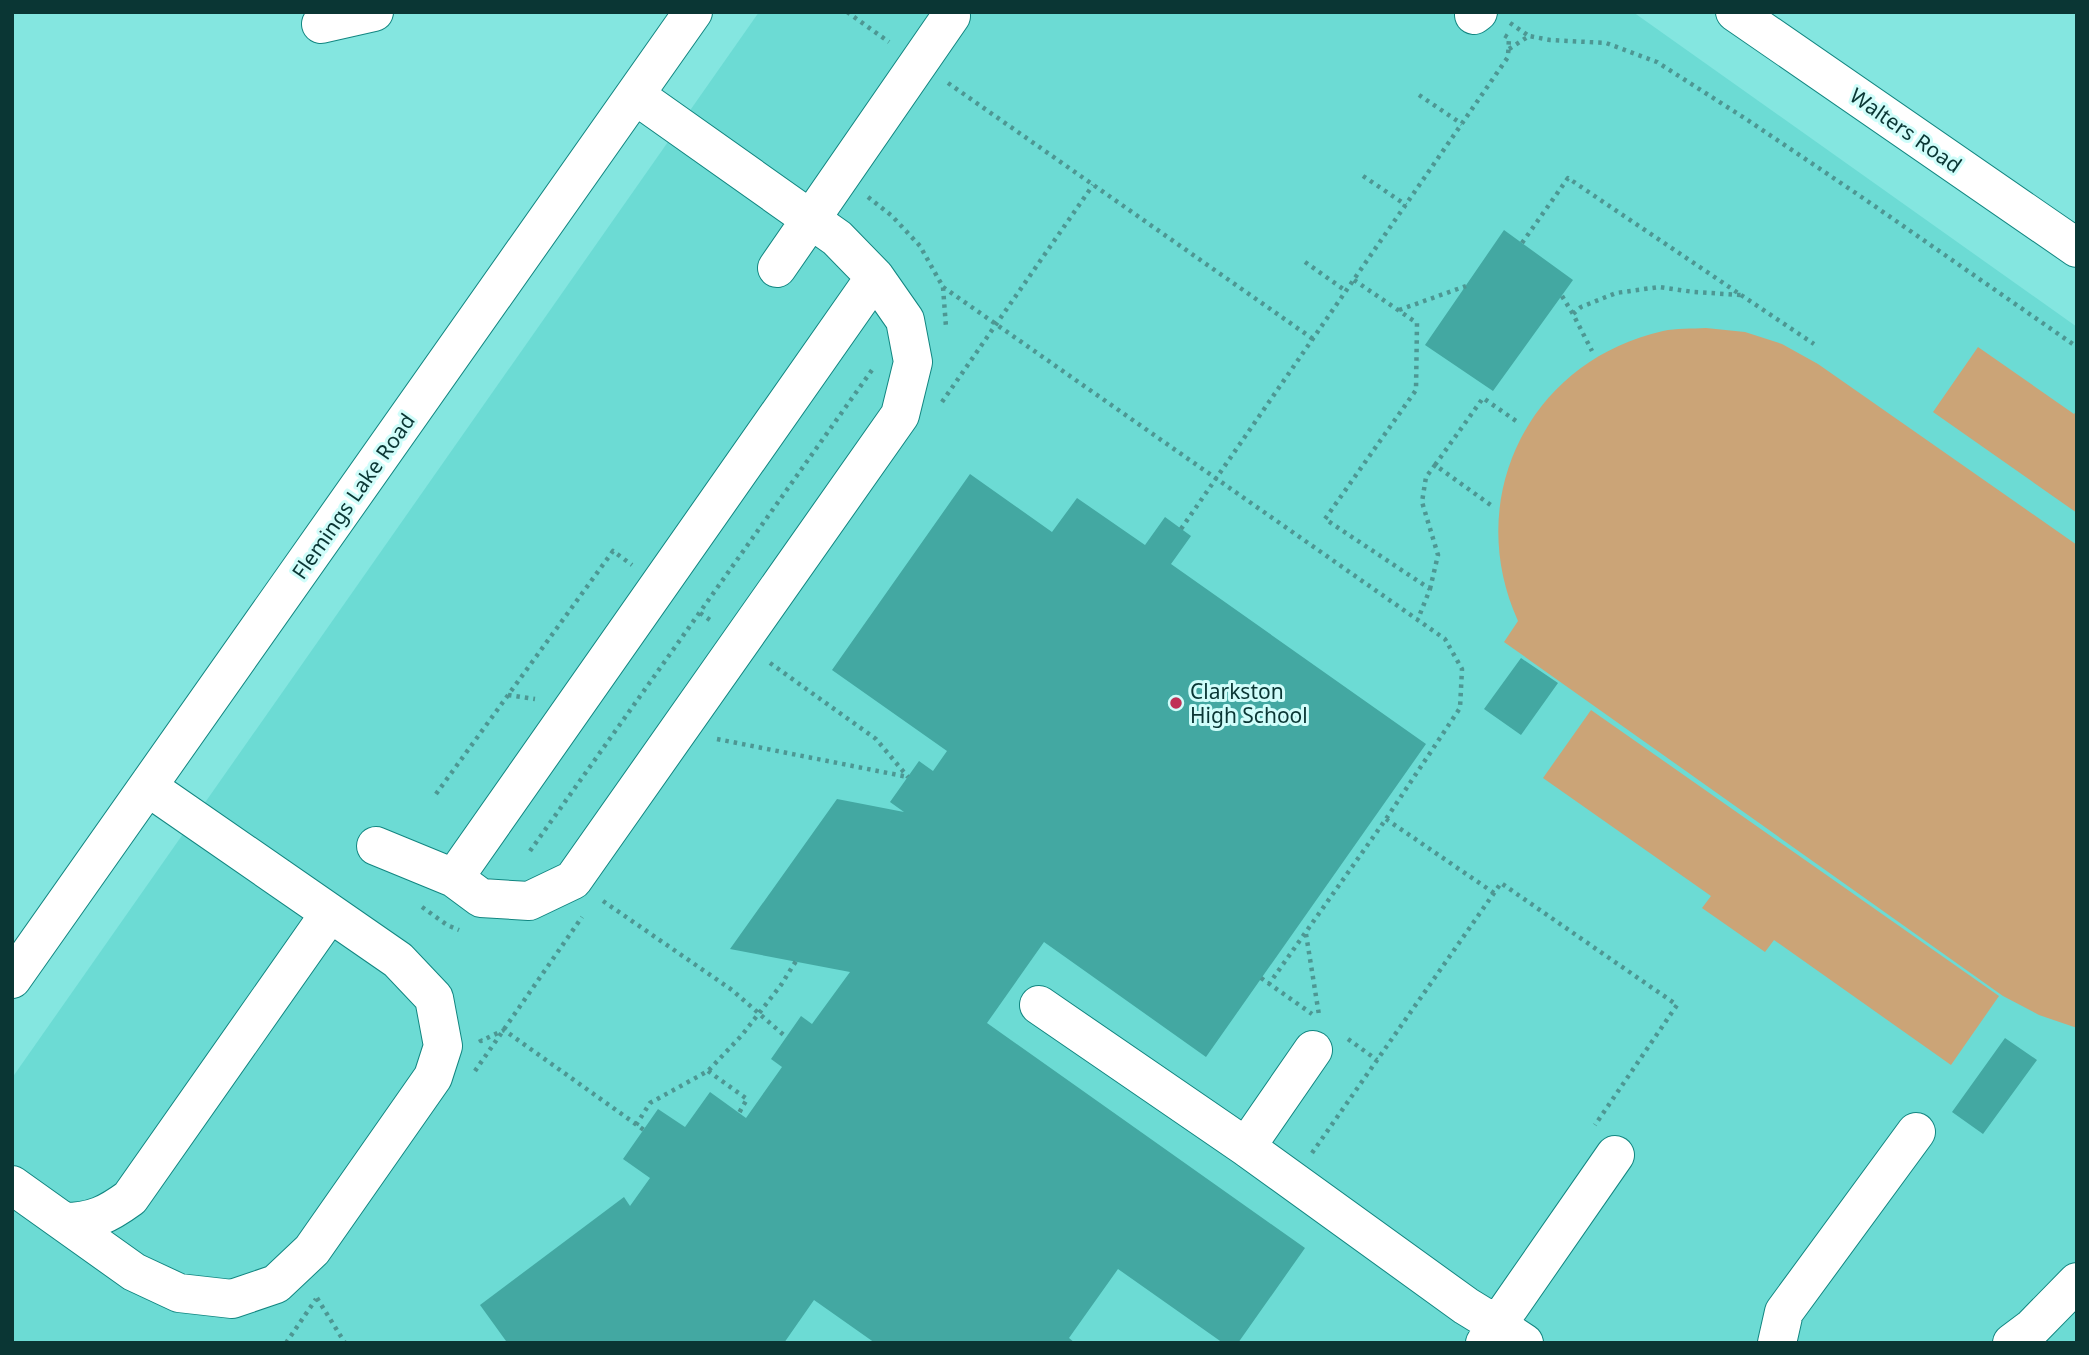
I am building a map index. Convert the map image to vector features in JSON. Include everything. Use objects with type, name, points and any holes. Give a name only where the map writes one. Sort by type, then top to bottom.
[{"type":"street","points":[[321,24],[374,12]]},
{"type":"street","name":"Flemings Lake Road","points":[[12,979],[692,12]]},
{"type":"street","name":"Walters Road","points":[[1735,12],[2077,248]]},
{"type":"street","points":[[777,268],[951,16]]},
{"type":"street","points":[[376,846],[454,878],[481,898],[528,901],[573,880],[900,415],[913,362],[905,320],[875,277],[837,238],[635,95]]},
{"type":"street","points":[[454,878],[875,277]]},
{"type":"street","points":[[12,1185],[134,1272],[180,1293],[232,1300],[276,1284],[312,1250],[433,1077],[443,1046],[434,999],[398,960],[148,787]]},
{"type":"street","points":[[64,1222],[82,1222],[109,1213],[130,1198],[330,913]]},
{"type":"street","points":[[1039,1005],[1246,1147],[1466,1306],[1502,1337],[1615,1155]]},
{"type":"street","points":[[1246,1147],[1316,1035]]},
{"type":"street","points":[[1777,1343],[1784,1311],[1916,1132]]},
{"type":"street","points":[[2012,1343],[2032,1328],[2077,1282]]},
{"type":"path","points":[[847,12],[890,42]]},
{"type":"path","points":[[1181,529],[1508,57],[1509,38],[1476,13]]},
{"type":"path","points":[[1508,48],[1529,36],[1606,44],[1657,62],[1863,198],[2077,347]]},
{"type":"path","points":[[943,80],[1313,338]]},
{"type":"path","points":[[1419,95],[1462,124]]},
{"type":"path","points":[[1363,176],[1406,205]]},
{"type":"path","points":[[1521,243],[1568,178],[1814,344]]},
{"type":"path","points":[[1306,262],[1346,291]]},
{"type":"path","points":[[1354,280],[1417,323],[1416,390],[1325,519],[1430,589]]},
{"type":"path","points":[[1398,310],[1466,286]]},
{"type":"path","points":[[943,287],[1446,639],[1462,669],[1460,708],[1386,819],[1269,984]]},
{"type":"path","points":[[1573,314],[1581,307],[1616,293],[1659,287],[1741,295]]},
{"type":"path","points":[[1562,296],[1592,351]]},
{"type":"path","points":[[530,851],[878,360]]},
{"type":"path","points":[[1418,619],[1430,589],[1438,555],[1422,502],[1426,477],[1483,398],[1519,424]]},
{"type":"path","points":[[1435,465],[1492,506]]},
{"type":"path","points":[[436,794],[613,551],[639,570]]},
{"type":"path","points":[[699,613],[716,625]]},
{"type":"path","points":[[708,737],[908,777],[876,738],[764,658]]},
{"type":"path","points":[[508,695],[548,701]]},
{"type":"path","points":[[1386,819],[1494,893]]},
{"type":"path","points":[[1306,1161],[1501,883],[1677,1005]]},
{"type":"path","points":[[597,896],[732,990],[786,1037]]},
{"type":"path","points":[[416,903],[447,925],[467,933]]},
{"type":"path","points":[[1306,933],[1316,1035]]},
{"type":"path","points":[[636,1125],[650,1103],[708,1071],[759,1014],[796,961]]},
{"type":"path","points":[[475,1029],[481,1041],[504,1030],[644,1130]]},
{"type":"path","points":[[708,1071],[747,1099],[739,1113]]},
{"type":"path","points":[[317,1298],[345,1343]]},
{"type":"shaded area","name":"Clarkston High School","points":[[759,12],[1633,12],[2077,327],[2077,1343],[12,1343],[12,1078]]},
{"type":"shaded area","points":[[1706,328],[1745,332],[1782,344],[1818,364],[2077,545],[2077,1028],[2039,1015],[2003,996],[1504,642],[1518,621],[1503,574],[1498,528],[1504,483],[1520,441],[1544,403],[1576,372],[1616,347],[1663,331]]},
{"type":"shaded area","points":[[1978,347],[2074,414],[2077,410],[2077,513],[1933,412]]},
{"type":"shaded area","points":[[1591,710],[1999,996],[1951,1065],[1774,940],[1765,952],[1702,908],[1711,896],[1543,778]]},
{"type":"building","points":[[1504,230],[1573,280],[1493,391],[1425,345]]},
{"type":"building","name":"Clarkston High School","points":[[970,474],[1052,532],[1077,498],[1145,545],[1165,517],[1191,536],[1171,564],[1426,744],[1206,1057],[1044,942],[987,1023],[1305,1248],[1238,1343],[1223,1343],[1118,1269],[1069,1338],[1075,1343],[875,1343],[814,1300],[784,1343],[504,1343],[506,1341],[480,1305],[624,1197],[630,1206],[650,1178],[623,1159],[658,1109],[685,1127],[710,1092],[746,1118],[782,1067],[771,1059],[801,1016],[812,1024],[850,972],[730,949],[837,799],[904,812],[890,802],[919,761],[933,771],[947,751],[832,670]]},
{"type":"building","points":[[1521,658],[1558,683],[1521,735],[1484,709]]},
{"type":"building","points":[[2005,1038],[2037,1060],[1983,1134],[1952,1112]]},
{"type":"place","name":"Clarkston High School","points":[[1176,703]]}]
